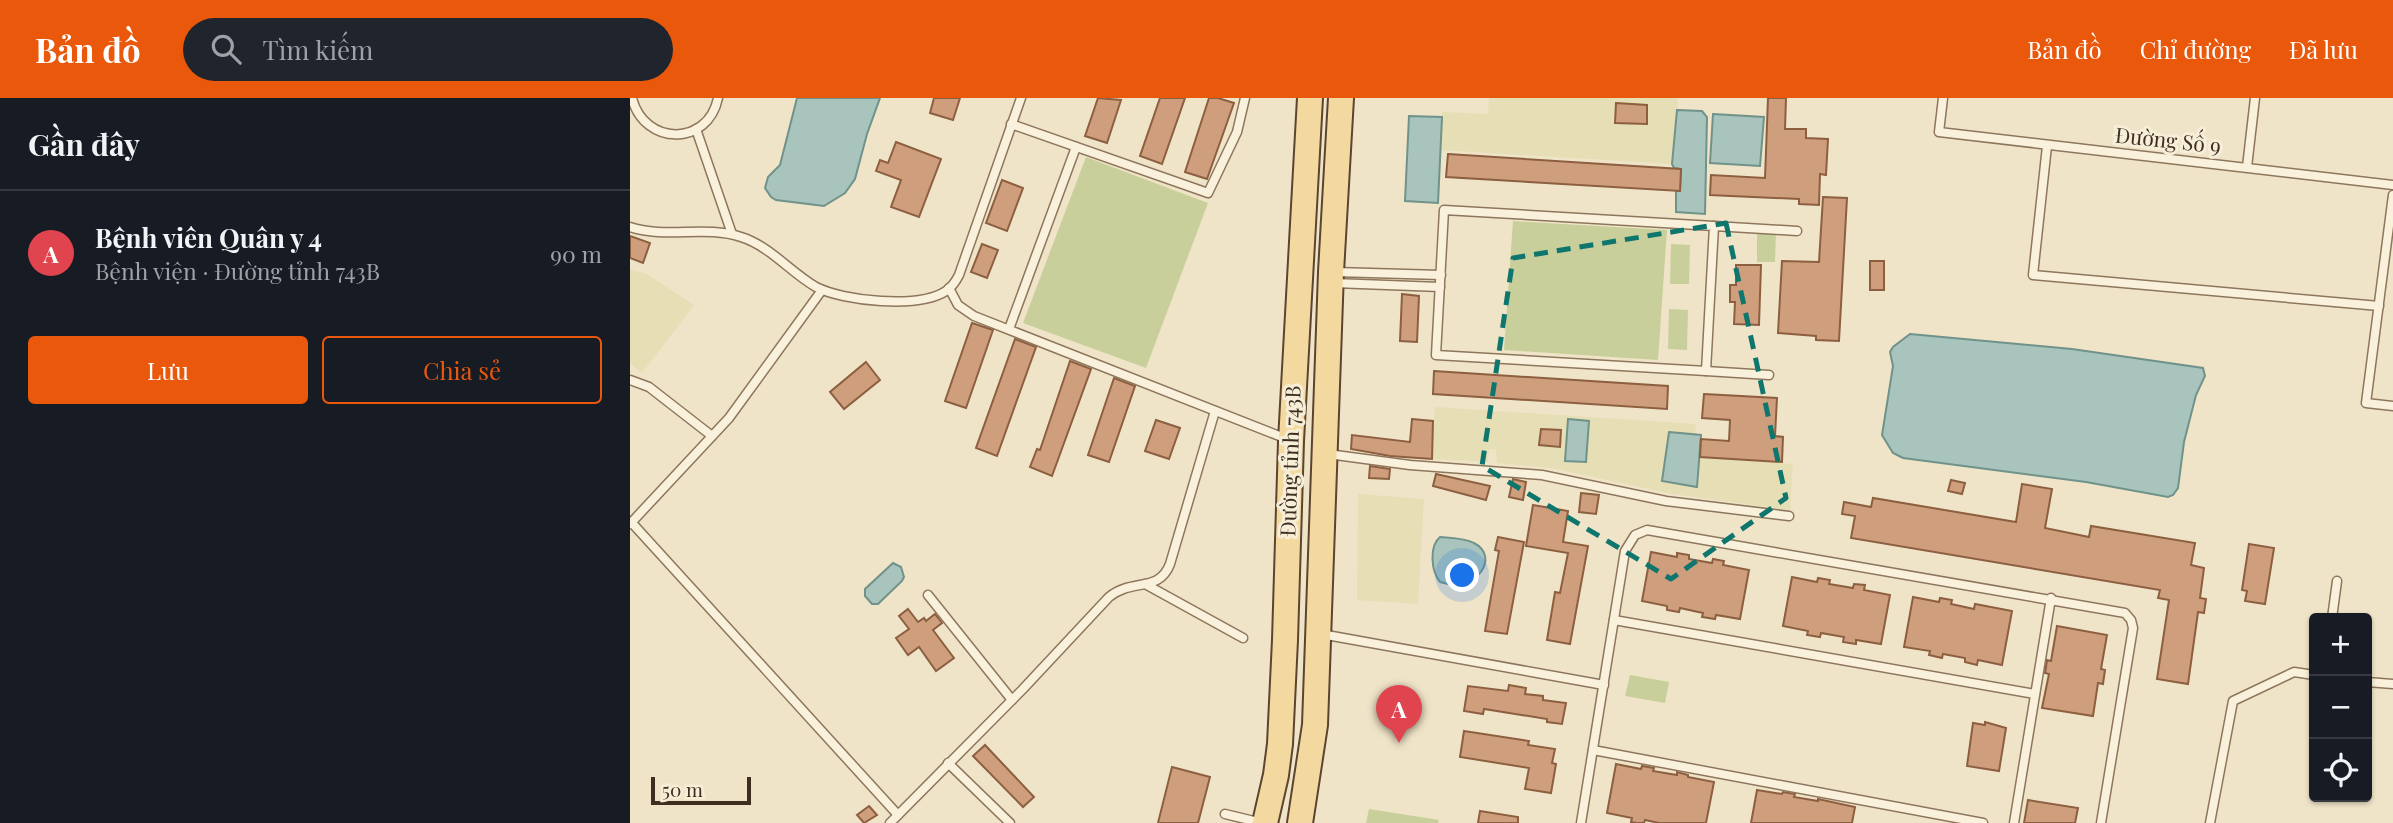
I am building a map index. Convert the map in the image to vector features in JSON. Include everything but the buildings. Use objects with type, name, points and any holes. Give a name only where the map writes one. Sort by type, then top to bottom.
[{"type":"main road","name":"Đường tỉnh 743B","points":[[1263,823],[1276,775],[1280,744],[1291,441],[1310,98]]},
{"type":"main road","name":"Đường tỉnh 743B","points":[[1300,823],[1315,725],[1340,98]]},
{"type":"main road","points":[[1291,441],[1326,454]]},
{"type":"lane","points":[[632,98],[639,116],[652,128],[679,135],[696,129],[710,118],[718,98]]},
{"type":"lane","points":[[630,227],[651,232],[732,234],[759,245],[822,290],[853,297],[921,299],[944,292],[959,275],[1021,98]]},
{"type":"lane","points":[[1012,124],[1208,193],[1237,132],[1245,98]]},
{"type":"lane","name":"Đường Số 9","points":[[1943,98],[1939,132],[2393,185]]},
{"type":"lane","points":[[2246,167],[2255,98]]},
{"type":"lane","points":[[696,129],[732,234]]},
{"type":"lane","points":[[2047,146],[2033,275],[2379,306]]},
{"type":"lane","points":[[1009,330],[1076,147]]},
{"type":"lane","points":[[2393,195],[2366,402],[2393,406]]},
{"type":"lane","points":[[1769,375],[1436,355],[1444,210],[1797,231]]},
{"type":"lane","points":[[1706,371],[1714,226]]},
{"type":"lane","points":[[1331,278],[1441,275]]},
{"type":"lane","points":[[1331,278],[1440,287]]},
{"type":"lane","points":[[949,288],[954,300],[967,313],[1291,441]]},
{"type":"lane","points":[[822,290],[744,397],[631,524],[898,815]]},
{"type":"lane","points":[[630,380],[649,387],[712,436]]},
{"type":"lane","points":[[890,823],[1116,592],[1131,585],[1159,581],[1168,570],[1215,411]]},
{"type":"lane","points":[[1326,454],[1410,465],[1542,475],[1666,501],[1789,516]]},
{"type":"lane","points":[[1581,823],[1625,551],[1635,535],[1647,530],[2121,610],[2129,616],[2133,624],[2102,823]]},
{"type":"lane","points":[[2333,613],[2337,581]]},
{"type":"lane","points":[[1145,584],[1243,638]]},
{"type":"lane","points":[[928,594],[1012,700]]},
{"type":"lane","points":[[2014,823],[2051,598]]},
{"type":"lane","points":[[1614,620],[2035,694]]},
{"type":"lane","points":[[1318,634],[1604,685]]},
{"type":"lane","points":[[2210,823],[2233,701],[2294,672],[2309,674]]},
{"type":"lane","points":[[2372,682],[2393,684]]},
{"type":"lane","points":[[1593,750],[1983,823]]},
{"type":"lane","points":[[948,763],[1010,823]]},
{"type":"lane","points":[[1225,814],[1263,823]]},
{"type":"highlighted area","points":[[1726,223],[1786,498],[1671,579],[1482,466],[1513,258]]},
{"type":"shaded area","points":[[1489,98],[1678,98],[1672,164],[1441,150],[1442,112],[1488,114]]},
{"type":"shaded area","points":[[630,270],[645,273],[694,305],[642,373],[630,363]]},
{"type":"shaded area","points":[[1435,407],[1696,424],[1695,435],[1669,432],[1668,445],[1697,487],[1700,457],[1793,464],[1790,510],[1672,494],[1551,468],[1497,463],[1496,449],[1489,449],[1488,462],[1432,459]]},
{"type":"shaded area","points":[[1358,494],[1424,499],[1418,604],[1357,600]]},
{"type":"green space","points":[[1086,157],[1208,203],[1146,368],[1023,323]]},
{"type":"green space","points":[[1513,221],[1667,230],[1658,360],[1504,350]]},
{"type":"green space","points":[[1757,231],[1776,232],[1775,262],[1757,262]]},
{"type":"green space","points":[[1671,244],[1690,245],[1689,284],[1670,284]]},
{"type":"green space","points":[[1669,309],[1688,310],[1687,350],[1668,349]]},
{"type":"green space","points":[[1630,675],[1669,682],[1665,703],[1625,696]]},
{"type":"green space","points":[[1369,809],[1439,820],[1438,823],[1366,823]]},
{"type":"water","points":[[797,98],[880,98],[855,179],[845,193],[824,206],[776,200],[765,188],[768,177],[780,165]]},
{"type":"water","points":[[1677,110],[1702,111],[1707,117],[1705,214],[1676,212],[1676,191],[1680,191],[1681,169],[1674,168],[1672,164]]},
{"type":"water","points":[[1713,114],[1764,117],[1760,166],[1710,163]]},
{"type":"water","points":[[1409,116],[1442,117],[1438,203],[1405,201]]},
{"type":"water","points":[[1910,334],[2072,349],[2203,368],[2205,376],[2196,395],[2184,442],[2178,488],[2168,497],[2086,482],[1903,458],[1893,453],[1882,435],[1893,366],[1890,352]]},
{"type":"water","points":[[1568,419],[1589,421],[1586,462],[1565,461]]},
{"type":"water","points":[[1669,432],[1701,435],[1697,487],[1662,481]]},
{"type":"water","points":[[1440,537],[1466,540],[1482,549],[1485,565],[1474,579],[1453,584],[1440,582],[1432,559],[1434,546]]},
{"type":"water","points":[[893,563],[901,567],[904,577],[902,581],[878,604],[872,604],[865,596],[865,589]]},
{"type":"place","name":"Bệnh viên Quân y 4","points":[[1399,743]]}]
